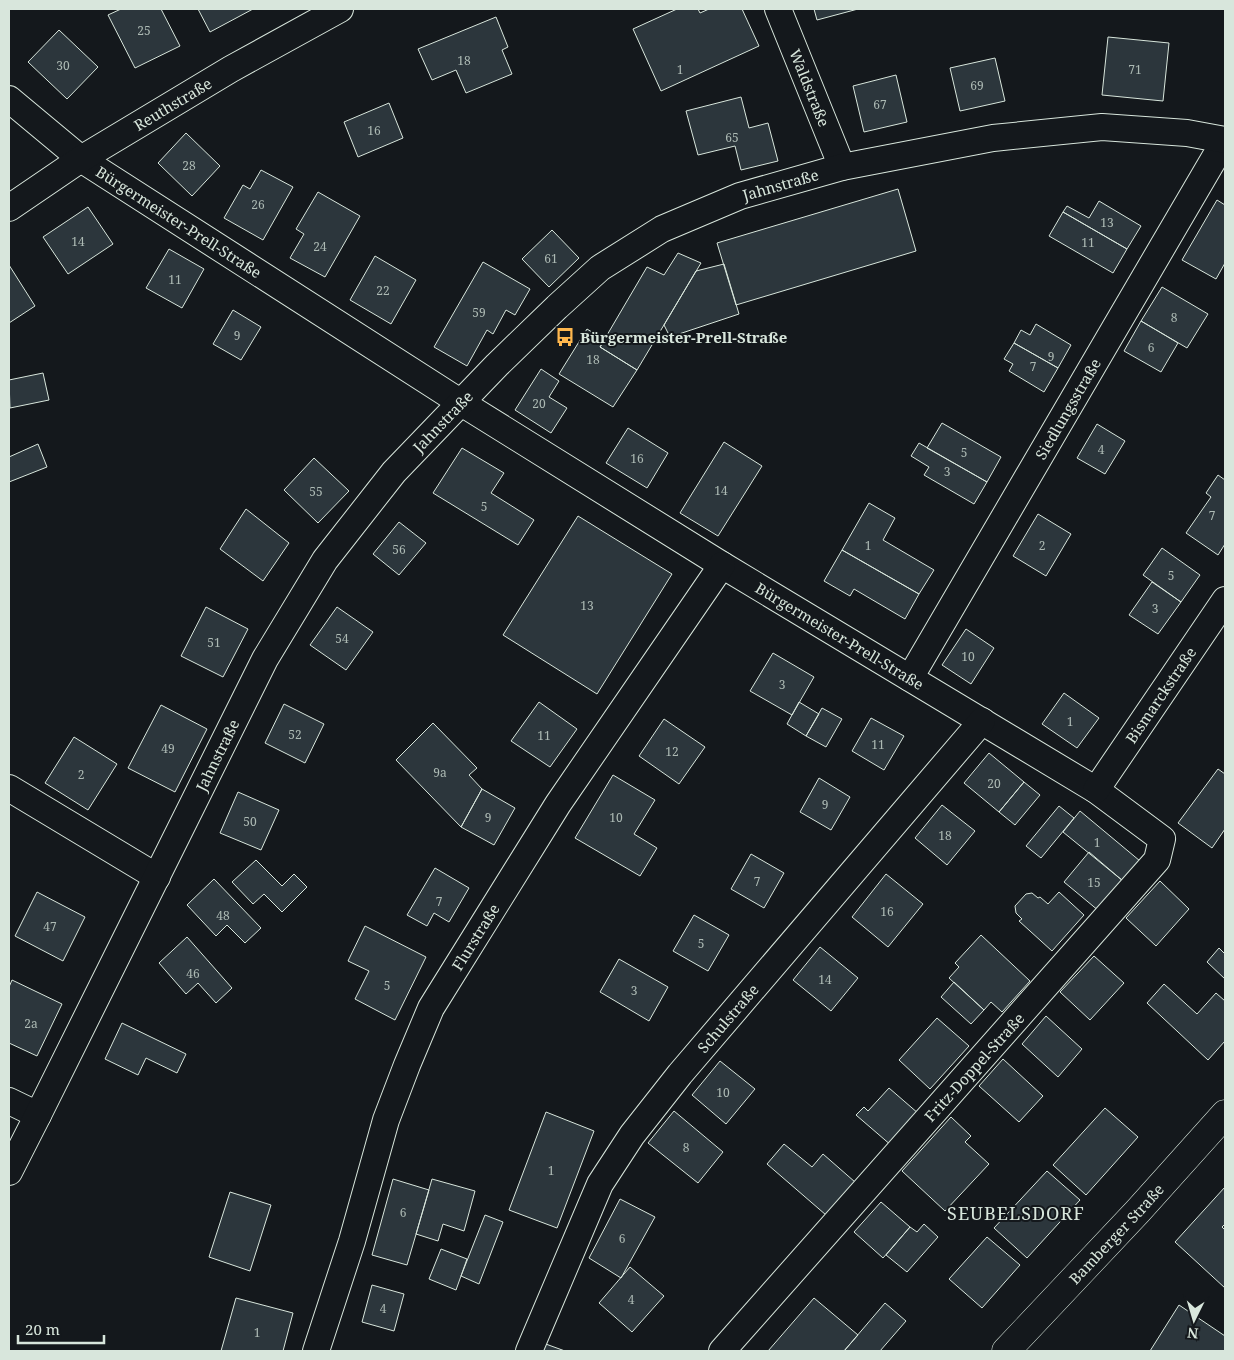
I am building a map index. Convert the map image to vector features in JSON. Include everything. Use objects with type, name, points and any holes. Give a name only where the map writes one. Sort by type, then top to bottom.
[{"type":"street","name":"Reuthstraße","points":[[9,208],[81,159],[231,69],[340,9]]},
{"type":"street","name":"Waldstraße","points":[[778,9],[842,167]]},
{"type":"street","name":"Bürgermeister-Prell-Straße","points":[[9,99],[81,159],[460,402],[722,565],[1096,790]]},
{"type":"street","name":"Jahnstraße","points":[[9,1172],[265,659],[325,560],[394,472],[460,402],[557,306],[600,268],[662,230],[740,196],[842,167],[993,138],[1102,127],[1187,133],[1225,140]]},
{"type":"street","name":"Siedlungsstraße","points":[[910,678],[1225,140]]},
{"type":"street","name":"Flurstraße","points":[[316,1351],[352,1241],[386,1120],[431,1008],[558,804],[722,565]]},
{"type":"street","name":"Bismarckstraße","points":[[1096,790],[1225,600]]},
{"type":"street","name":"Schulstraße","points":[[529,1351],[600,1184],[632,1135],[680,1074],[982,721]]},
{"type":"street","points":[[9,788],[156,876]]},
{"type":"street","name":"Fritz-Doppel-Straße","points":[[722,1351],[1157,860],[1162,839],[1096,790]]},
{"type":"street","points":[[9,1102],[38,1115]]},
{"type":"street","name":"Bamberger Straße","points":[[1006,1351],[1138,1211],[1225,1114]]},
{"type":"building","points":[[121,9],[161,9],[180,46],[135,68],[108,15]]},
{"type":"building","points":[[198,9],[253,9],[210,32]]},
{"type":"building","points":[[677,9],[698,9],[700,13],[709,9],[742,9],[759,46],[661,91],[633,29]]},
{"type":"building","points":[[814,9],[858,9],[817,20]]},
{"type":"building","points":[[496,17],[508,47],[502,50],[512,74],[466,93],[456,70],[432,80],[418,49]]},
{"type":"building","points":[[59,30],[98,67],[67,99],[28,62]]},
{"type":"building","points":[[1108,37],[1169,43],[1163,101],[1102,95]]},
{"type":"building","points":[[995,58],[1005,101],[960,111],[950,68]]},
{"type":"building","points":[[896,75],[907,122],[864,132],[853,86]]},
{"type":"building","points":[[741,97],[749,128],[768,123],[778,161],[741,170],[735,146],[698,155],[686,111]]},
{"type":"building","points":[[389,103],[403,138],[358,157],[344,122]]},
{"type":"building","points":[[186,133],[220,166],[192,196],[158,163]]},
{"type":"building","points":[[261,170],[293,187],[263,240],[224,218],[243,185],[250,189]]},
{"type":"building","points":[[898,189],[916,251],[736,305],[717,243]]},
{"type":"building","points":[[318,192],[360,216],[325,277],[290,258],[304,234],[296,229]]},
{"type":"building","points":[[1217,200],[1225,205],[1225,263],[1216,279],[1182,260]]},
{"type":"building","points":[[1099,201],[1141,226],[1127,249],[1063,212],[1067,206],[1089,218]]},
{"type":"building","points":[[88,207],[113,244],[68,274],[43,237]]},
{"type":"building","points":[[1063,212],[1127,249],[1113,273],[1049,236]]},
{"type":"building","points":[[552,230],[579,258],[549,287],[522,259]]},
{"type":"building","points":[[169,249],[204,269],[182,308],[146,288]]},
{"type":"building","points":[[678,253],[701,263],[637,370],[600,347],[647,267],[664,275]]},
{"type":"building","points":[[375,256],[416,280],[391,324],[350,300]]},
{"type":"building","points":[[483,262],[530,289],[515,315],[506,310],[493,334],[487,330],[467,366],[434,347]]},
{"type":"building","points":[[724,264],[739,314],[670,337],[664,325],[696,271]]},
{"type":"building","points":[[9,265],[35,306],[9,323]]},
{"type":"building","points":[[1162,287],[1208,314],[1187,348],[1141,321]]},
{"type":"building","points":[[233,310],[261,327],[241,360],[213,344]]},
{"type":"building","points":[[1141,321],[1178,343],[1161,372],[1124,351]]},
{"type":"building","points":[[1036,324],[1071,345],[1058,368],[1014,343],[1021,330],[1030,335]]},
{"type":"building","points":[[587,329],[605,340],[600,347],[637,370],[613,407],[559,374]]},
{"type":"building","points":[[1014,343],[1058,368],[1044,392],[1009,371],[1013,364],[1004,359]]},
{"type":"building","points":[[541,369],[559,381],[549,397],[567,408],[551,433],[515,410]]},
{"type":"building","points":[[43,373],[49,400],[10,408],[9,380]]},
{"type":"building","points":[[942,423],[1001,457],[987,482],[927,448]]},
{"type":"building","points":[[1097,424],[1125,441],[1105,474],[1077,458]]},
{"type":"building","points":[[628,428],[668,453],[647,488],[606,463]]},
{"type":"building","points":[[724,442],[762,466],[718,536],[680,513]]},
{"type":"building","points":[[919,443],[987,482],[974,504],[924,475],[929,467],[911,456]]},
{"type":"building","points":[[38,444],[47,467],[9,482],[9,457]]},
{"type":"building","points":[[462,448],[504,473],[491,493],[534,520],[518,545],[433,493]]},
{"type":"building","points":[[314,458],[349,491],[318,523],[284,490]]},
{"type":"building","points":[[1218,475],[1225,480],[1225,544],[1218,555],[1186,533],[1211,497],[1206,493]]},
{"type":"building","points":[[869,503],[895,518],[883,540],[934,570],[919,594],[842,550]]},
{"type":"building","points":[[246,509],[289,543],[263,581],[220,549]]},
{"type":"building","points":[[1038,514],[1071,534],[1046,576],[1013,556]]},
{"type":"building","points":[[578,516],[672,574],[597,694],[503,635]]},
{"type":"building","points":[[399,522],[426,543],[399,575],[373,554]]},
{"type":"building","points":[[1162,548],[1200,575],[1181,602],[1143,575]]},
{"type":"building","points":[[842,550],[919,594],[905,619],[854,589],[850,596],[824,581]]},
{"type":"building","points":[[1152,582],[1181,602],[1158,634],[1129,615]]},
{"type":"building","points":[[206,607],[248,629],[223,677],[181,656]]},
{"type":"building","points":[[337,607],[373,632],[346,670],[310,645]]},
{"type":"building","points":[[966,629],[994,648],[971,684],[942,665]]},
{"type":"building","points":[[773,653],[814,677],[792,715],[750,691]]},
{"type":"building","points":[[1064,693],[1099,718],[1077,748],[1042,724]]},
{"type":"building","points":[[539,702],[577,729],[550,767],[511,741]]},
{"type":"building","points":[[799,702],[819,714],[806,736],[787,724]]},
{"type":"building","points":[[284,704],[324,724],[305,763],[265,743]]},
{"type":"building","points":[[161,705],[207,729],[175,792],[128,768]]},
{"type":"building","points":[[822,708],[842,719],[826,747],[806,736]]},
{"type":"building","points":[[871,718],[904,736],[884,770],[852,751]]},
{"type":"building","points":[[664,719],[705,747],[679,784],[639,756]]},
{"type":"building","points":[[433,723],[477,768],[469,775],[482,789],[461,827],[396,760]]},
{"type":"building","points":[[74,737],[117,764],[88,810],[45,783]]},
{"type":"building","points":[[989,753],[1024,782],[999,812],[964,783]]},
{"type":"building","points":[[1218,769],[1225,774],[1225,829],[1212,848],[1178,823]]},
{"type":"building","points":[[613,775],[655,800],[634,834],[657,848],[640,876],[575,838]]},
{"type":"building","points":[[819,778],[850,797],[831,830],[800,812]]},
{"type":"building","points":[[1024,782],[1040,795],[1015,825],[999,812]]},
{"type":"building","points":[[482,789],[515,808],[494,845],[461,827]]},
{"type":"building","points":[[238,792],[279,810],[261,850],[220,833]]},
{"type":"building","points":[[942,805],[975,831],[947,865],[915,838]]},
{"type":"building","points":[[1059,806],[1074,818],[1041,858],[1026,846]]},
{"type":"building","points":[[1080,811],[1140,861],[1123,881],[1063,832]]},
{"type":"building","points":[[1089,852],[1123,881],[1099,911],[1064,882]]},
{"type":"building","points":[[751,854],[784,873],[764,908],[731,889]]},
{"type":"building","points":[[256,860],[282,886],[294,874],[307,887],[282,912],[264,894],[253,904],[232,882]]},
{"type":"building","points":[[435,868],[469,888],[449,922],[434,913],[427,926],[407,915]]},
{"type":"building","points":[[886,874],[923,904],[888,947],[852,917]]},
{"type":"building","points":[[214,879],[261,928],[245,943],[227,925],[216,936],[187,905]]},
{"type":"building","points":[[1160,881],[1189,909],[1156,946],[1126,918]]},
{"type":"building","points":[[37,892],[85,917],[63,961],[15,936]]},
{"type":"building","points":[[1059,892],[1084,915],[1052,951],[1019,921],[1022,919],[1016,913],[1015,906],[1026,894],[1032,893],[1048,904]]},
{"type":"building","points":[[694,915],[729,935],[708,971],[673,951]]},
{"type":"building","points":[[365,926],[426,957],[395,1020],[355,999],[369,971],[348,961]]},
{"type":"building","points":[[981,935],[1030,981],[1002,1012],[991,1002],[984,1010],[949,978],[959,967],[955,963]]},
{"type":"building","points":[[187,937],[232,988],[216,1003],[198,983],[186,994],[159,963]]},
{"type":"building","points":[[820,947],[858,978],[831,1011],[793,980]]},
{"type":"building","points":[[1219,948],[1225,954],[1225,979],[1207,962]]},
{"type":"building","points":[[1094,956],[1124,983],[1090,1020],[1060,992]]},
{"type":"building","points":[[619,959],[668,987],[649,1021],[600,992]]},
{"type":"building","points":[[12,980],[62,1004],[37,1056],[9,1043],[9,987]]},
{"type":"building","points":[[954,982],[984,1010],[971,1024],[941,997]]},
{"type":"building","points":[[1164,984],[1197,1014],[1216,993],[1225,1001],[1225,1041],[1208,1060],[1147,1003]]},
{"type":"building","points":[[1046,1016],[1082,1049],[1058,1077],[1022,1044]]},
{"type":"building","points":[[937,1018],[969,1046],[930,1089],[899,1060]]},
{"type":"building","points":[[122,1023],[186,1054],[177,1073],[146,1058],[138,1075],[105,1059]]},
{"type":"building","points":[[1003,1059],[1043,1096],[1019,1122],[979,1086]]},
{"type":"building","points":[[720,1061],[755,1089],[726,1124],[692,1095]]},
{"type":"building","points":[[889,1088],[919,1114],[892,1146],[856,1115],[864,1107],[868,1111]]},
{"type":"building","points":[[1105,1108],[1138,1137],[1086,1195],[1053,1165]]},
{"type":"building","points":[[674,1111],[723,1152],[698,1183],[648,1143]]},
{"type":"building","points":[[546,1112],[594,1131],[557,1228],[509,1210]]},
{"type":"building","points":[[951,1117],[971,1136],[965,1142],[989,1164],[945,1211],[902,1171]]},
{"type":"building","points":[[784,1144],[812,1167],[823,1154],[855,1182],[826,1215],[767,1164]]},
{"type":"building","points":[[1047,1171],[1080,1200],[1027,1258],[994,1228]]},
{"type":"building","points":[[393,1179],[429,1190],[407,1265],[372,1255]]},
{"type":"building","points":[[432,1179],[475,1191],[464,1231],[443,1224],[438,1241],[416,1234]]},
{"type":"building","points":[[1225,1187],[1225,1224],[1222,1227],[1225,1230],[1225,1288],[1175,1242]]},
{"type":"building","points":[[230,1192],[271,1205],[250,1271],[209,1257]]},
{"type":"building","points":[[620,1199],[655,1217],[621,1278],[589,1258]]},
{"type":"building","points":[[881,1202],[910,1227],[883,1258],[854,1232]]},
{"type":"building","points":[[485,1215],[503,1222],[479,1284],[461,1276]]},
{"type":"building","points":[[924,1224],[938,1237],[907,1272],[886,1255],[910,1227],[917,1232]]},
{"type":"building","points":[[987,1237],[1020,1265],[982,1308],[949,1279]]},
{"type":"building","points":[[441,1249],[467,1259],[456,1290],[429,1279]]},
{"type":"building","points":[[630,1267],[664,1296],[632,1332],[599,1303]]},
{"type":"building","points":[[372,1285],[404,1294],[394,1331],[362,1322]]},
{"type":"building","points":[[236,1298],[293,1313],[283,1351],[221,1351]]},
{"type":"building","points":[[814,1298],[858,1335],[844,1351],[768,1351]]},
{"type":"building","points":[[885,1303],[906,1321],[880,1351],[844,1351]]},
{"type":"building","points":[[1179,1305],[1225,1336],[1225,1351],[1150,1351]]},
{"type":"building","points":[[543,1343],[565,1351],[540,1351]]},
{"type":"place","name":"Bürgermeister-Prell-Straße","points":[[565,337]]},
{"type":"district","name":"SEUBELSDORF","points":[[1016,1213]]}]
